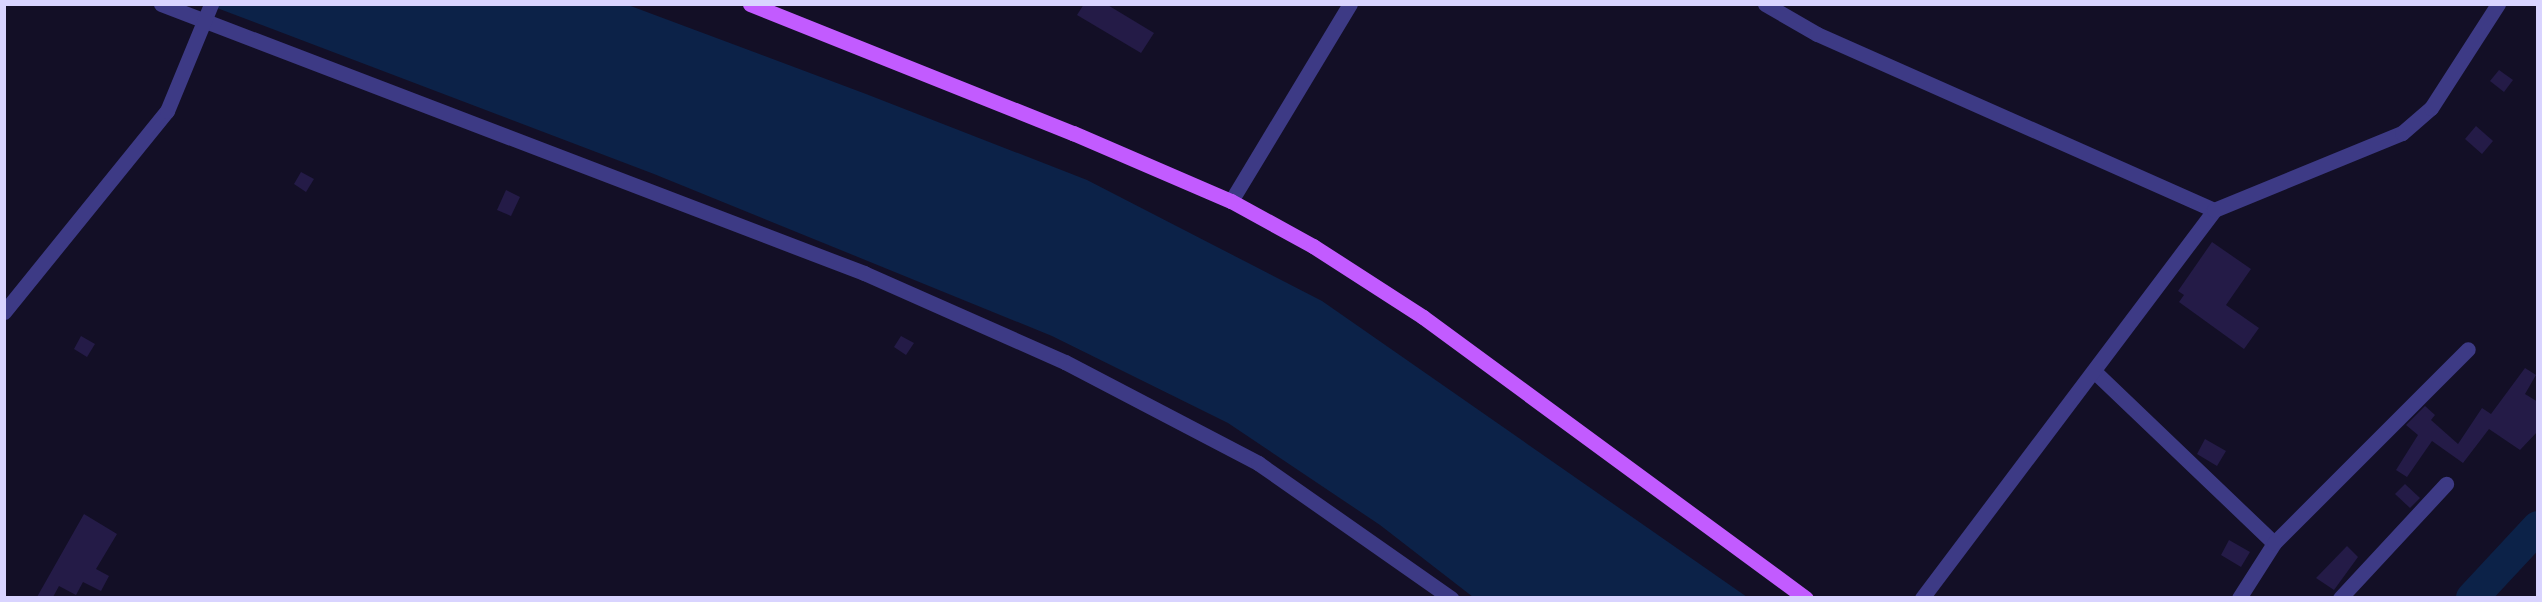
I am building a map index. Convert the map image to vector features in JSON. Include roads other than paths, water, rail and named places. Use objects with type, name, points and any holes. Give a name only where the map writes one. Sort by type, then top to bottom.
[{"type":"main road","points":[[750,4],[1231,201],[1423,317],[1806,597]]},
{"type":"street","points":[[161,4],[864,273],[1065,362],[1258,464],[1451,597]]},
{"type":"street","points":[[4,312],[167,111],[211,4]]},
{"type":"street","points":[[1231,201],[1350,4]]},
{"type":"street","points":[[1765,4],[1817,34],[2214,210]]},
{"type":"street","points":[[1922,597],[2096,373],[2214,210],[2402,133],[2431,108],[2498,4]]},
{"type":"street","points":[[2239,597],[2274,543],[2468,349]]},
{"type":"street","points":[[2096,373],[2274,543]]},
{"type":"street","points":[[2340,597],[2446,484]]},
{"type":"water","points":[[209,5],[628,5],[866,94],[1087,180],[1322,301],[1747,597],[1473,597],[1380,525],[1228,423],[1052,336],[654,174]]},
{"type":"waterway","points":[[2472,598],[2538,527]]}]
